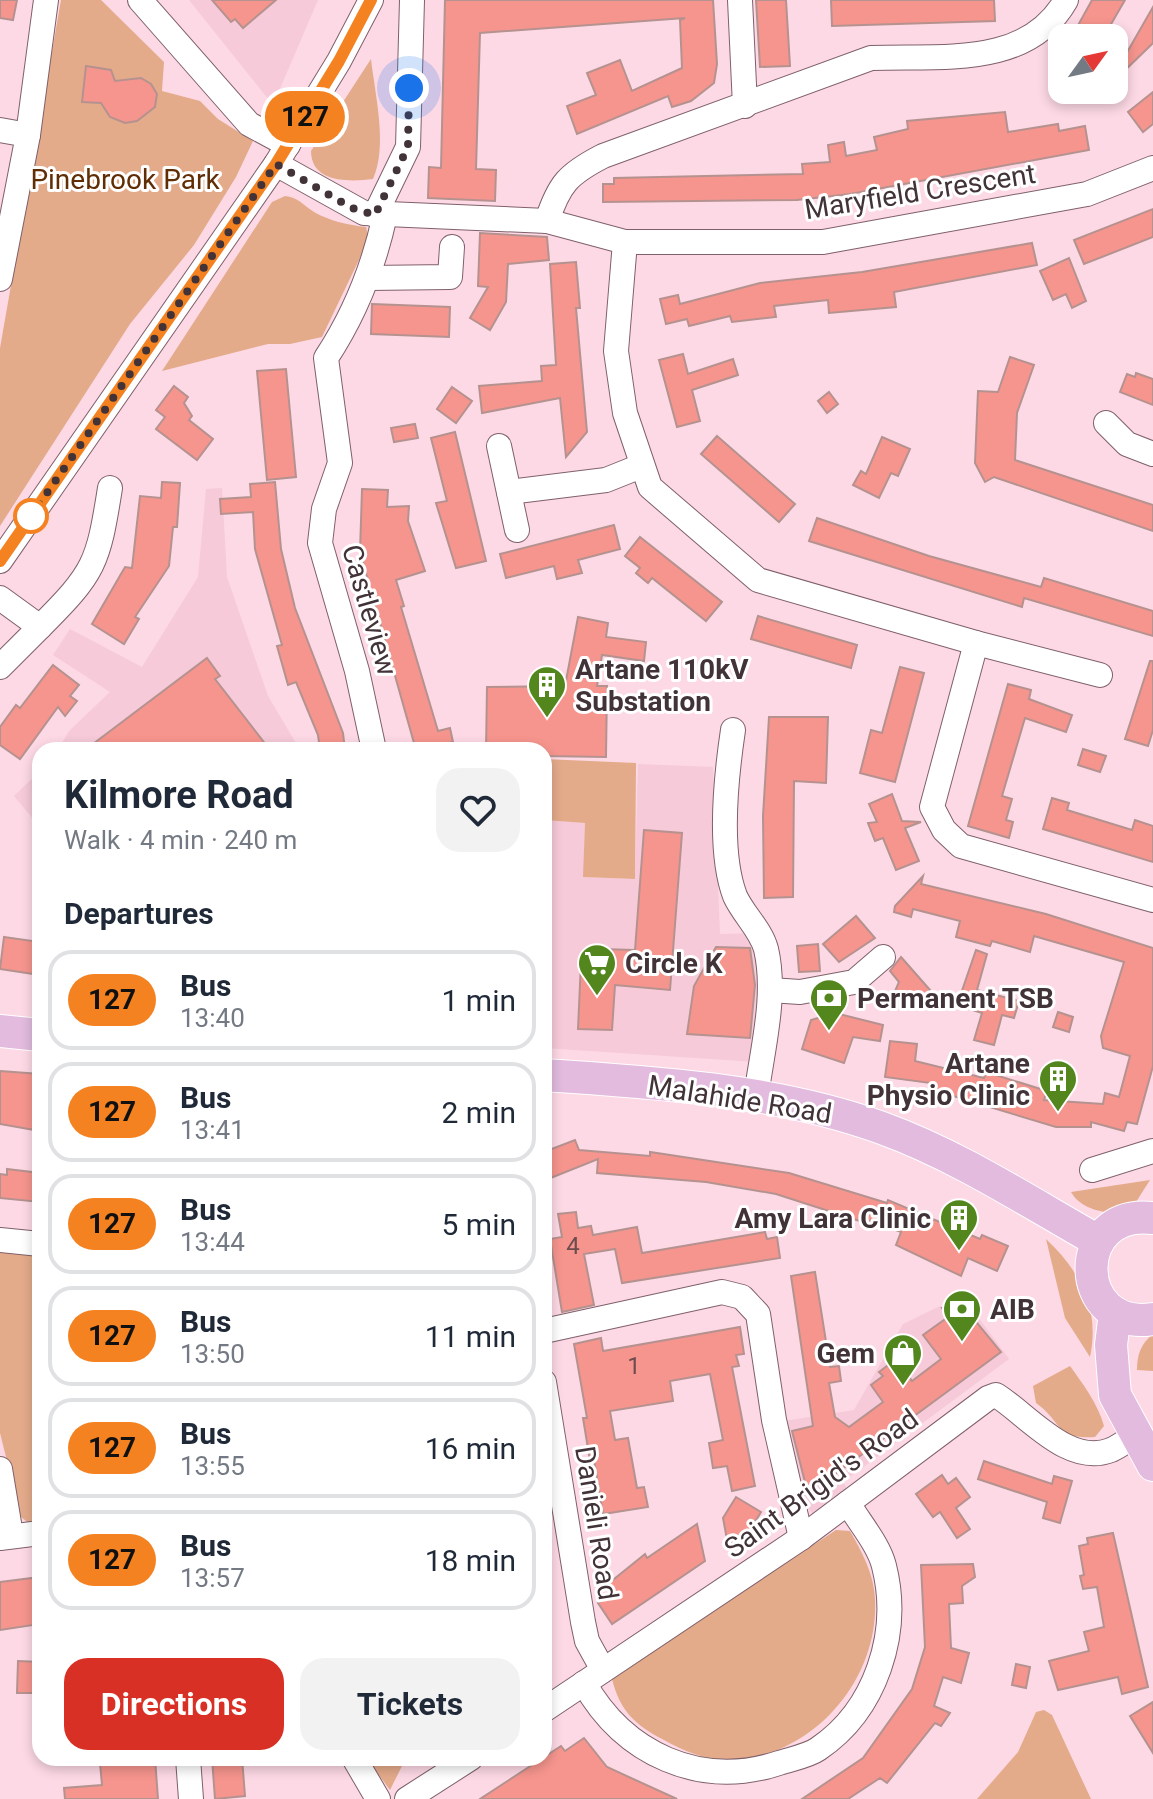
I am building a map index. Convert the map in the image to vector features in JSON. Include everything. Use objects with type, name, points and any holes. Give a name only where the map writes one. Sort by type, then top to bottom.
[{"type":"main road","points":[[0,1031],[32,1034]]},
{"type":"main road","name":"Malahide Road","points":[[552,1076],[756,1097],[800,1104],[882,1128],[968,1165],[1098,1241]]},
{"type":"main road","points":[[1153,1218],[1121,1222],[1098,1241],[1091,1260],[1092,1284],[1104,1304],[1131,1320],[1153,1319]]},
{"type":"main road","points":[[1115,1313],[1111,1345],[1115,1395],[1153,1465]]},
{"type":"street","points":[[0,279],[28,135],[46,0]]},
{"type":"street","name":"Maryfield Crescent","points":[[140,0],[249,124],[282,154],[352,208],[380,215],[547,221],[625,242],[823,242],[1087,194],[1153,168]]},
{"type":"street","points":[[0,561],[282,154],[371,0]]},
{"type":"street","name":"Castleview","points":[[372,742],[357,671],[320,534],[324,509],[340,463],[326,358],[346,328],[368,278],[380,215],[408,147],[412,0]]},
{"type":"street","points":[[740,0],[745,106]]},
{"type":"street","points":[[547,221],[558,188],[581,167],[871,58],[1010,49],[1045,30],[1066,0]]},
{"type":"street","points":[[0,130],[28,135]]},
{"type":"street","points":[[625,242],[616,351],[625,413],[650,487],[758,580],[1100,675]]},
{"type":"street","points":[[368,278],[450,277],[452,247]]},
{"type":"street","points":[[1106,423],[1127,444],[1153,454]]},
{"type":"street","points":[[499,446],[517,530]]},
{"type":"street","points":[[509,492],[606,480],[641,466]]},
{"type":"street","points":[[0,667],[77,591],[91,570],[101,543],[110,488]]},
{"type":"street","points":[[0,598],[40,627]]},
{"type":"street","points":[[976,643],[932,807],[944,830],[961,846],[1153,900]]},
{"type":"street","points":[[733,730],[727,769],[728,875],[737,900],[766,947],[770,990],[756,1097]]},
{"type":"street","points":[[770,990],[800,992],[854,982],[883,957]]},
{"type":"street","points":[[1092,1170],[1153,1151]]},
{"type":"street","points":[[0,1240],[32,1243]]},
{"type":"street","points":[[552,1329],[722,1292],[742,1297],[758,1314],[774,1420],[801,1538]]},
{"type":"street","name":"Saint Brigid's Road","points":[[552,1705],[801,1538],[988,1398],[996,1395],[1057,1442],[1086,1450],[1109,1451],[1138,1434]]},
{"type":"street","name":"Danieli Road","points":[[552,1431],[583,1622],[605,1716],[634,1744],[703,1772],[734,1774],[817,1750],[854,1716],[879,1673],[888,1631],[884,1563],[848,1503]]},
{"type":"street","points":[[0,1469],[6,1536],[32,1534]]},
{"type":"street","points":[[189,1766],[191,1799]]},
{"type":"street","points":[[359,1766],[378,1799]]},
{"type":"street","points":[[407,1799],[459,1766]]},
{"type":"shaded area","points":[[189,0],[318,0],[273,105]]},
{"type":"shaded area","points":[[222,488],[227,577],[268,696],[295,742],[63,742],[69,731],[110,692],[53,655],[70,629],[142,667],[198,577],[206,489]]},
{"type":"shaded area","points":[[638,764],[713,767],[720,934],[765,933],[780,959],[782,1012],[773,1063],[552,1049],[552,821],[585,823],[584,877],[635,879]]},
{"type":"shaded area","points":[[32,779],[32,817],[14,796]]},
{"type":"shaded area","points":[[967,1302],[1009,1359],[843,1482],[851,1496],[827,1513],[812,1513],[799,1498],[784,1421],[854,1410],[903,1324],[938,1307]]},
{"type":"green space","name":"Pinebrook Park","points":[[61,0],[101,0],[164,62],[162,91],[200,101],[218,119],[253,141],[236,177],[194,245],[130,324],[0,526],[0,348]]},
{"type":"green space","points":[[371,59],[380,136],[380,151],[373,179],[333,178],[317,169],[311,151]]},
{"type":"green space","points":[[285,196],[326,218],[366,227],[369,239],[322,337],[290,344],[268,344],[162,371],[272,202]]},
{"type":"green space","points":[[552,759],[636,763],[635,879],[583,877],[585,823],[552,821]]},
{"type":"green space","points":[[1150,1180],[1136,1202],[1118,1213],[1092,1208],[1080,1202],[1071,1192]]},
{"type":"green space","points":[[1046,1239],[1069,1265],[1085,1292],[1092,1323],[1090,1357],[1065,1318]]},
{"type":"green space","points":[[0,1247],[32,1250],[32,1525],[21,1517],[0,1433]]},
{"type":"green space","points":[[1153,1334],[1153,1371],[1137,1370],[1140,1350]]},
{"type":"green space","points":[[1070,1366],[1090,1394],[1104,1426],[1095,1437],[1066,1432],[1036,1403],[1033,1386]]},
{"type":"green space","points":[[836,1530],[850,1531],[867,1564],[875,1599],[874,1628],[867,1656],[855,1682],[818,1726],[768,1754],[730,1761],[710,1759],[681,1749],[645,1729],[630,1716],[619,1700],[612,1679]]},
{"type":"green space","points":[[1044,1710],[1052,1715],[1091,1799],[977,1799],[1018,1752],[1036,1712]]},
{"type":"green space","points":[[372,1766],[402,1766],[390,1790]]},
{"type":"building","points":[[0,0],[17,0],[13,20],[0,18]]},
{"type":"building","points":[[212,0],[276,0],[243,28],[235,19],[231,22]]},
{"type":"building","points":[[445,0],[713,0],[717,64],[714,83],[691,101],[672,107],[668,96],[577,134],[567,106],[596,95],[587,73],[620,60],[632,91],[682,68],[680,20],[685,18],[480,33],[476,169],[496,170],[495,201],[428,198],[429,167],[441,168]]},
{"type":"building","points":[[756,0],[786,0],[790,66],[760,67]]},
{"type":"building","points":[[831,0],[994,0],[995,21],[832,26]]},
{"type":"building","points":[[1092,0],[1125,0],[1111,24],[1079,24]]},
{"type":"building","points":[[1153,7],[1153,43],[1128,67],[1128,51]]},
{"type":"building","points":[[86,66],[111,70],[115,81],[141,78],[151,84],[157,94],[155,107],[137,121],[125,123],[110,117],[101,103],[82,102]]},
{"type":"building","points":[[1153,92],[1153,124],[1143,132],[1128,112]]},
{"type":"building","points":[[1005,112],[1008,132],[1058,124],[1059,131],[1085,126],[1089,150],[850,194],[797,200],[603,202],[603,184],[614,184],[614,178],[803,174],[802,164],[830,162],[828,145],[844,142],[846,156],[877,150],[874,137],[908,129],[907,121]]},
{"type":"building","points":[[1153,209],[1153,237],[1084,264],[1074,240]]},
{"type":"building","points":[[480,233],[547,237],[549,260],[508,264],[506,302],[490,330],[470,318],[488,287],[478,286]]},
{"type":"building","points":[[1032,243],[1037,265],[894,292],[896,307],[829,313],[828,300],[774,306],[776,317],[732,322],[730,316],[689,326],[687,319],[666,324],[660,299],[678,295],[680,304],[760,283],[862,272]]},
{"type":"building","points":[[1069,258],[1086,301],[1072,308],[1066,294],[1053,300],[1040,271]]},
{"type":"building","points":[[576,262],[580,308],[576,308],[587,432],[566,457],[560,398],[482,413],[479,386],[542,381],[541,366],[556,365],[550,264]]},
{"type":"building","points":[[372,304],[450,307],[449,337],[371,334]]},
{"type":"building","points":[[683,354],[688,374],[733,359],[738,375],[692,390],[700,421],[677,427],[659,360]]},
{"type":"building","points":[[1010,357],[1034,365],[1017,413],[1015,460],[1153,505],[1153,531],[994,477],[985,482],[975,463],[978,391],[998,392]]},
{"type":"building","points":[[286,369],[296,477],[267,480],[257,371]]},
{"type":"building","points":[[1136,373],[1153,379],[1153,405],[1120,392],[1127,374],[1135,377]]},
{"type":"building","points":[[174,386],[188,397],[184,403],[192,416],[189,420],[213,439],[197,460],[156,429],[165,417],[156,410]]},
{"type":"building","points":[[452,387],[472,401],[456,423],[437,409]]},
{"type":"building","points":[[829,392],[838,404],[827,413],[818,401]]},
{"type":"building","points":[[415,424],[418,438],[394,442],[391,428]]},
{"type":"building","points":[[455,432],[486,561],[456,568],[436,503],[447,501],[431,438]]},
{"type":"building","points":[[717,436],[795,504],[779,522],[701,454]]},
{"type":"building","points":[[882,437],[910,449],[898,476],[891,473],[879,498],[853,485],[861,471],[866,474]]},
{"type":"building","points":[[162,482],[180,483],[177,527],[173,527],[169,566],[135,617],[139,619],[124,644],[92,624],[125,567],[132,568],[140,496],[161,498]]},
{"type":"building","points":[[275,482],[281,549],[295,608],[344,742],[319,742],[296,682],[288,685],[277,646],[282,645],[255,549],[253,512],[221,514],[220,499],[251,497],[250,484]]},
{"type":"building","points":[[362,489],[388,490],[387,507],[409,506],[408,521],[425,571],[396,580],[404,606],[401,607],[438,731],[450,728],[453,742],[414,742],[360,552]]},
{"type":"building","points":[[817,518],[929,556],[1041,587],[1044,578],[1153,611],[1153,636],[1024,598],[1022,607],[809,541]]},
{"type":"building","points":[[614,525],[620,549],[578,560],[582,573],[557,579],[554,566],[506,578],[500,554]]},
{"type":"building","points":[[640,537],[722,602],[706,621],[652,578],[648,583],[636,573],[640,568],[625,556]]},
{"type":"building","points":[[758,616],[857,645],[851,668],[751,639]]},
{"type":"building","name":"Artane 110kV Substation","points":[[578,617],[608,623],[606,637],[646,642],[644,661],[602,655],[597,686],[607,686],[606,757],[552,756],[552,742],[486,742],[487,687],[565,686]]},
{"type":"building","points":[[207,658],[220,676],[215,679],[264,742],[96,742]]},
{"type":"building","points":[[1150,661],[1153,661],[1153,730],[1148,746],[1125,739]]},
{"type":"building","points":[[53,665],[79,685],[70,696],[77,701],[65,716],[58,707],[20,759],[0,745],[0,727],[16,705],[20,708]]},
{"type":"building","points":[[900,667],[924,673],[895,782],[860,773],[871,730],[882,733]]},
{"type":"building","points":[[1008,684],[1031,690],[1029,699],[1072,715],[1066,732],[1025,718],[1002,796],[1012,799],[1006,820],[1013,822],[1009,838],[968,826]]},
{"type":"building","points":[[769,717],[828,717],[826,783],[794,781],[793,897],[764,898],[763,816]]},
{"type":"building","points":[[1083,749],[1106,756],[1100,772],[1078,765]]},
{"type":"building","points":[[892,794],[902,821],[921,822],[905,828],[919,861],[896,870],[883,838],[875,841],[868,823],[877,822],[869,804]]},
{"type":"building","points":[[1052,798],[1069,803],[1067,810],[1132,830],[1135,820],[1153,826],[1153,862],[1043,829]]},
{"type":"building","points":[[644,830],[682,833],[670,990],[615,985],[612,1030],[578,1029],[581,962],[600,964],[600,949],[635,950]]},
{"type":"building","points":[[923,876],[921,884],[1046,914],[1153,948],[1153,1066],[1137,1124],[1127,1122],[1124,1131],[1091,1122],[1091,1127],[1056,1127],[930,1089],[931,1083],[885,1077],[890,1041],[917,1044],[915,1061],[984,1078],[986,1072],[1047,1091],[1044,1100],[1103,1104],[1105,1093],[1119,1097],[1130,1056],[1103,1048],[1101,1036],[1124,962],[1034,936],[1030,952],[992,941],[990,946],[956,937],[960,921],[913,909],[911,917],[894,912],[895,906]]},
{"type":"building","points":[[856,916],[875,938],[839,962],[823,944]]},
{"type":"building","points":[[4,937],[32,941],[32,974],[0,969]]},
{"type":"building","points":[[818,944],[820,971],[799,972],[797,946]]},
{"type":"building","points":[[716,947],[750,948],[755,985],[750,1038],[687,1034],[694,986]]},
{"type":"building","points":[[976,950],[987,954],[977,990],[1019,1001],[1014,1018],[1002,1015],[994,1045],[974,1040],[982,1013],[957,1005]]},
{"type":"building","points":[[901,957],[930,990],[916,1002],[909,994],[902,1000],[895,991],[899,982],[890,971]]},
{"type":"building","points":[[1058,1012],[1073,1017],[1069,1032],[1053,1027]]},
{"type":"building","name":"Permanent TSB","points":[[835,1013],[883,1025],[880,1041],[853,1037],[844,1063],[802,1049],[811,1020]]},
{"type":"building","points":[[0,1071],[32,1073],[32,1130],[0,1124]]},
{"type":"building","points":[[575,1140],[579,1150],[650,1156],[650,1152],[789,1173],[887,1203],[888,1200],[980,1239],[982,1235],[1008,1246],[997,1271],[968,1258],[961,1276],[896,1245],[901,1232],[871,1220],[869,1224],[776,1194],[706,1182],[597,1173],[598,1159],[552,1177],[552,1149]]},
{"type":"building","points":[[7,1169],[32,1172],[32,1201],[0,1198],[0,1174],[7,1175]]},
{"type":"building","points":[[576,1212],[578,1228],[591,1226],[593,1235],[637,1227],[642,1253],[765,1232],[767,1239],[777,1237],[780,1258],[622,1283],[615,1249],[584,1254],[594,1305],[562,1312],[552,1251],[552,1239],[562,1237],[558,1214]]},
{"type":"building","points":[[815,1272],[830,1367],[839,1366],[841,1381],[829,1383],[835,1417],[849,1427],[883,1402],[871,1385],[883,1376],[879,1372],[896,1359],[912,1381],[941,1359],[923,1335],[948,1317],[942,1308],[964,1307],[1001,1352],[826,1481],[807,1490],[792,1431],[813,1426],[791,1276]]},
{"type":"building","points":[[740,1327],[744,1354],[736,1355],[739,1366],[732,1367],[755,1486],[732,1491],[727,1466],[713,1468],[709,1443],[723,1440],[710,1374],[670,1381],[673,1401],[610,1411],[615,1440],[628,1438],[637,1488],[644,1487],[648,1507],[603,1514],[594,1460],[590,1461],[583,1418],[587,1418],[574,1344],[601,1338],[603,1351]]},
{"type":"building","points":[[984,1461],[1052,1484],[1054,1476],[1072,1481],[1060,1523],[1043,1518],[1047,1502],[978,1479]]},
{"type":"building","points":[[942,1475],[948,1484],[956,1478],[970,1497],[956,1508],[970,1529],[957,1538],[940,1512],[933,1517],[916,1494]]},
{"type":"building","points":[[736,1497],[761,1512],[750,1530],[728,1545],[723,1518]]},
{"type":"building","points":[[697,1524],[705,1561],[612,1624],[598,1603],[614,1592],[608,1584],[645,1554],[647,1558]]},
{"type":"building","points":[[1113,1533],[1148,1687],[1122,1694],[1118,1677],[1058,1690],[1049,1661],[1089,1651],[1084,1632],[1104,1627],[1097,1587],[1083,1589],[1079,1546],[1088,1544],[1087,1538]]},
{"type":"building","points":[[973,1564],[975,1577],[962,1586],[963,1603],[949,1604],[951,1648],[969,1653],[961,1683],[943,1677],[934,1706],[950,1713],[941,1726],[935,1723],[887,1783],[880,1778],[848,1799],[802,1799],[863,1758],[912,1689],[925,1647],[921,1565]]},
{"type":"building","points":[[32,1578],[32,1625],[0,1630],[0,1582]]},
{"type":"building","points":[[18,1661],[32,1662],[32,1693],[17,1693]]},
{"type":"building","points":[[1016,1664],[1030,1667],[1026,1688],[1012,1685]]},
{"type":"building","points":[[1153,1702],[1153,1753],[1130,1716]]},
{"type":"building","points":[[584,1738],[607,1767],[677,1799],[480,1799],[530,1766],[552,1766],[552,1752],[561,1746],[565,1751]]},
{"type":"building","points":[[100,1766],[156,1766],[158,1799],[65,1799],[64,1788],[102,1785]]},
{"type":"building","points":[[213,1766],[243,1766],[245,1796],[215,1799]]},
{"type":"bus line","name":"127","points":[[0,561],[276,164],[339,61],[371,0]]},
{"type":"place","name":"Artane 110kV Substation","points":[[547,719]]},
{"type":"place","name":"Circle K","points":[[597,997]]},
{"type":"place","name":"Permanent TSB","points":[[829,1032]]},
{"type":"place","name":"Artane Physio Clinic","points":[[1058,1113]]},
{"type":"place","name":"Amy Lara Clinic","points":[[959,1252]]},
{"type":"place","name":"AIB","points":[[962,1343]]},
{"type":"place","name":"Gem","points":[[903,1387]]},
{"type":"route","points":[[31,516],[276,164],[352,208],[375,215],[408,147],[409,88]]}]
